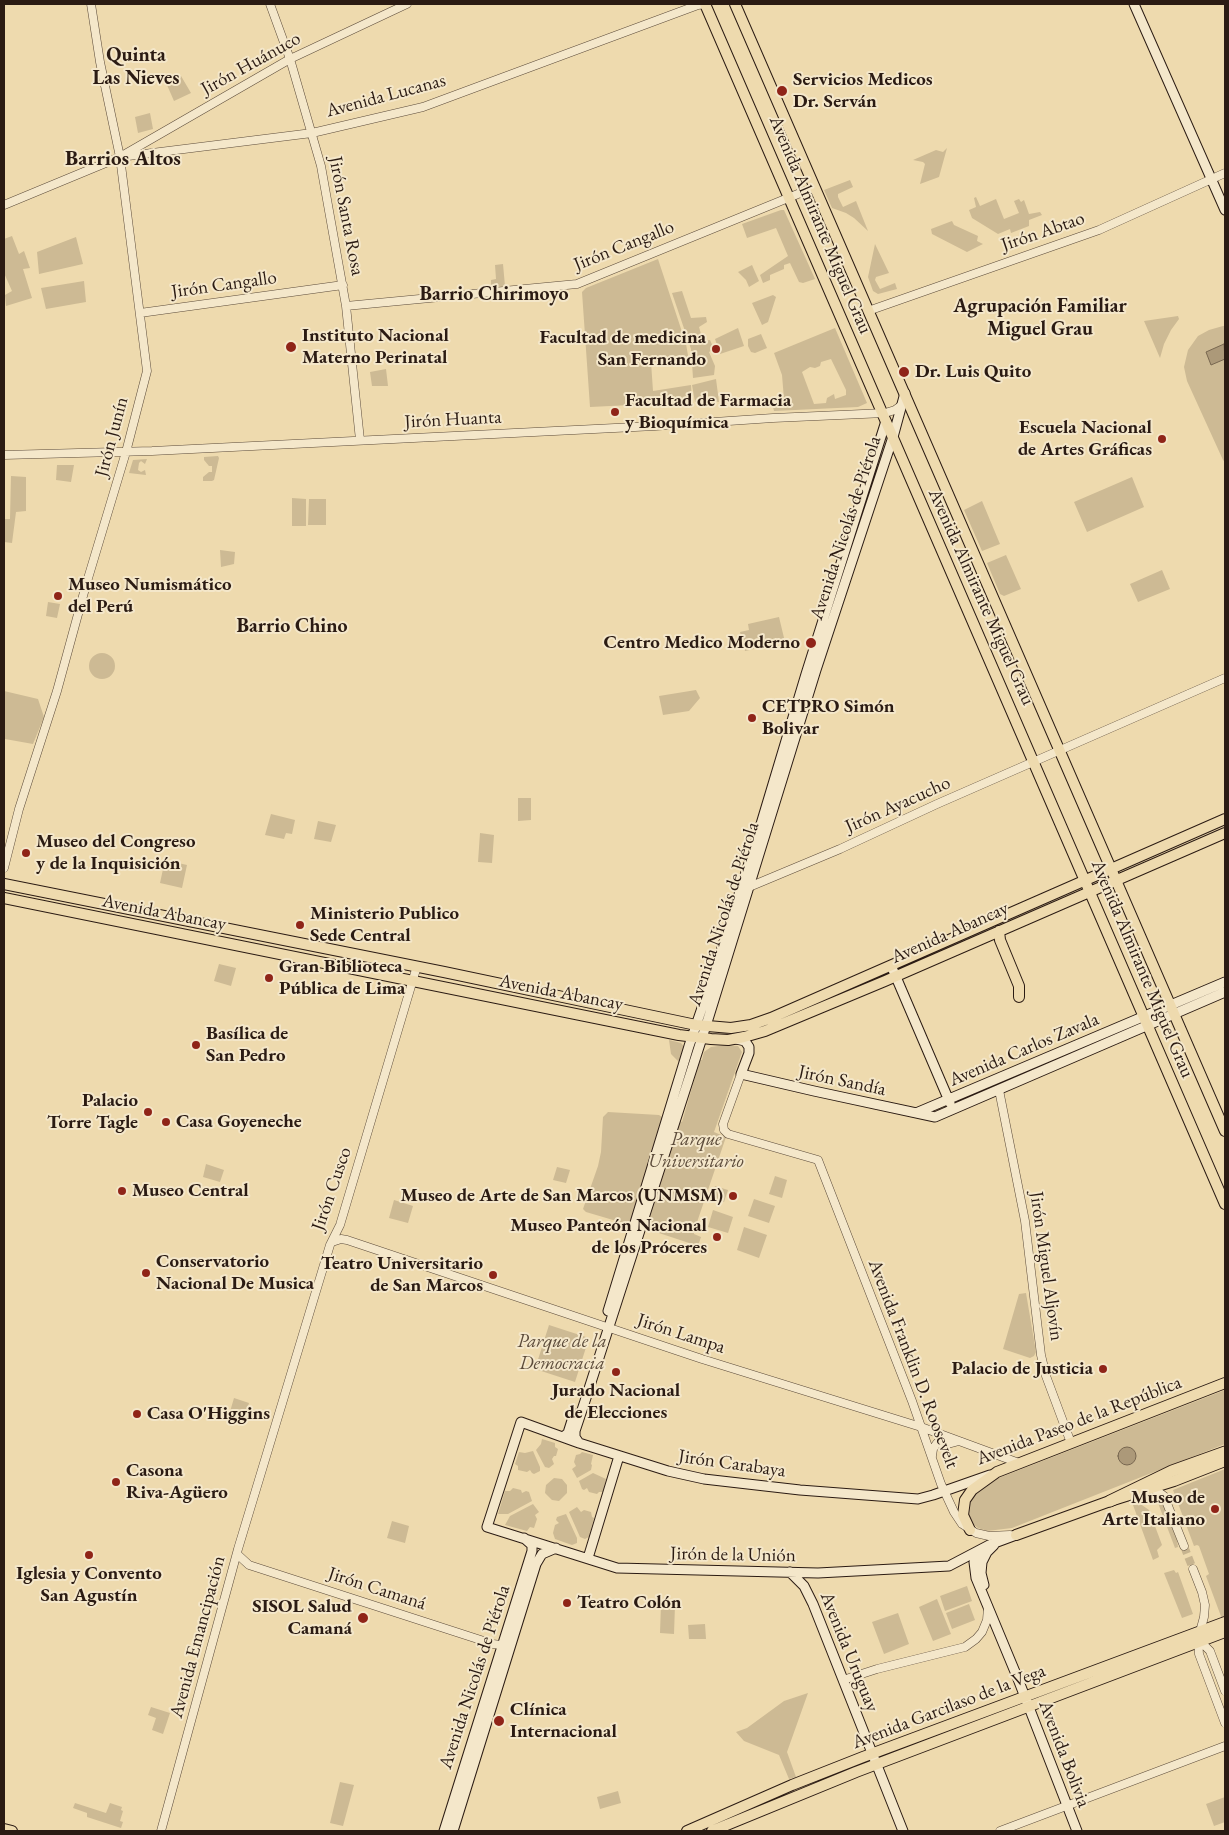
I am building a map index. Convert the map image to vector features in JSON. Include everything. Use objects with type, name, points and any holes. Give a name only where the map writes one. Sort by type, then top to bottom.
[{"type":"highway","points":[[1110,1501],[1172,1471],[1225,1452]]},
{"type":"main road","name":"Avenida Almirante Miguel Grau","points":[[705,4],[791,197],[884,416],[1148,1021],[1225,1204]]},
{"type":"main road","name":"Avenida Almirante Miguel Grau","points":[[735,4],[813,188],[868,311],[903,400],[1113,881],[1224,1125]]},
{"type":"main road","points":[[1134,4],[1225,210]]},
{"type":"main road","name":"Avenida Nicolás de Piérola","points":[[579,1443],[575,1431],[606,1327],[696,1038],[749,887],[816,670],[903,400]]},
{"type":"main road","name":"Avenida Nicolás de Piérola","points":[[701,1026],[806,674],[870,473],[884,416]]},
{"type":"main road","points":[[870,473],[880,476]]},
{"type":"main road","name":"Avenida Abancay","points":[[4,884],[417,966],[701,1026],[731,1028],[756,1023],[1225,819]]},
{"type":"main road","name":"Avenida Abancay","points":[[4,898],[696,1038],[719,1040],[736,1039],[765,1031],[896,976],[1225,832]]},
{"type":"main road","points":[[999,930],[1000,940],[1019,986],[1019,996]]},
{"type":"main road","points":[[891,965],[953,1109]]},
{"type":"main road","points":[[1171,1011],[1225,982]]},
{"type":"main road","points":[[1148,1021],[1225,992]]},
{"type":"main road","name":"Avenida Carlos Zavala","points":[[916,1113],[1092,1039],[1148,1021]]},
{"type":"main road","name":"Avenida Carlos Zavala","points":[[935,1117],[1096,1049],[1148,1021]]},
{"type":"main road","points":[[736,1039],[744,1041],[749,1046],[749,1053],[741,1074]]},
{"type":"main road","points":[[1092,1039],[1096,1049]]},
{"type":"main road","points":[[1019,1069],[1023,1080]]},
{"type":"main road","name":"Jirón Sandía","points":[[741,1074],[935,1117]]},
{"type":"main road","name":"Avenida Nicolás de Piérola","points":[[563,1437],[568,1433],[606,1327]]},
{"type":"main road","name":"Avenida Paseo de la República","points":[[945,1491],[1225,1383]]},
{"type":"main road","name":"Jirón Carabaya","points":[[487,1527],[521,1422],[619,1456],[668,1471],[704,1479],[800,1490],[910,1499],[927,1497],[945,1491]]},
{"type":"main road","points":[[588,1558],[619,1456]]},
{"type":"main road","points":[[980,1549],[1225,1461]]},
{"type":"main road","points":[[970,1530],[963,1515],[965,1500],[972,1490],[997,1472]]},
{"type":"main road","name":"Jirón de la Unión","points":[[487,1527],[522,1536],[617,1568],[637,1569],[818,1573],[940,1567],[957,1563],[980,1549]]},
{"type":"main road","name":"Avenida Nicolás de Piérola","points":[[453,1831],[507,1646],[532,1550],[530,1542],[522,1536]]},
{"type":"main road","points":[[987,1604],[987,1593],[981,1575],[981,1565],[987,1552],[1001,1540]]},
{"type":"main road","name":"Avenida Nicolás de Piérola","points":[[444,1831],[539,1558],[544,1552],[556,1548]]},
{"type":"main road","name":"Avenida Bolivia","points":[[980,1549],[975,1558],[974,1568],[977,1582],[1024,1696],[1032,1708],[1077,1831]]},
{"type":"main road","name":"Avenida Uruguay","points":[[790,1572],[804,1586],[808,1594],[872,1754],[880,1766],[903,1831]]},
{"type":"main road","name":"Avenida Garcilaso de la Vega","points":[[712,1831],[801,1794],[880,1766],[1208,1640],[1225,1622]]},
{"type":"main road","name":"Avenida Garcilaso de la Vega","points":[[687,1831],[783,1789],[1024,1696],[1208,1640]]},
{"type":"main road","name":"Avenida Garcilaso de la Vega","points":[[726,1831],[880,1766]]},
{"type":"main road","points":[[4,1828],[12,1831]]},
{"type":"street","name":"Jirón Junín","points":[[4,868],[19,809],[57,691],[126,452],[147,370],[120,157],[100,62],[91,4]]},
{"type":"street","name":"Jirón Santa Rosa","points":[[270,4],[290,59],[321,166],[346,306],[360,440]]},
{"type":"street","name":"Jirón Huánuco","points":[[4,206],[120,157],[290,59],[407,4]]},
{"type":"street","name":"Avenida Lucanas","points":[[120,157],[312,133],[423,107],[647,23],[705,4]]},
{"type":"street","name":"Jirón Abtao","points":[[868,311],[1099,230],[1225,173]]},
{"type":"street","name":"Jirón Cangallo","points":[[346,306],[577,284],[813,188]]},
{"type":"street","name":"Jirón Cangallo","points":[[140,313],[343,285]]},
{"type":"street","name":"Jirón Huanta","points":[[4,455],[126,452],[884,416],[895,410],[903,400]]},
{"type":"street","name":"Jirón Ayacucho","points":[[749,887],[840,849],[1225,678]]},
{"type":"street","name":"Jirón Cusco","points":[[268,1451],[330,1245],[340,1225],[417,966]]},
{"type":"street","name":"Avenida Franklin D. Roosevelt","points":[[741,1074],[723,1124],[725,1132],[818,1160],[945,1491],[958,1520],[970,1530]]},
{"type":"street","name":"Jirón Miguel Aljovín","points":[[1000,1090],[1025,1221],[1046,1376],[1071,1443]]},
{"type":"street","name":"Jirón Lampa","points":[[332,1242],[341,1238],[606,1327],[900,1420],[1019,1463]]},
{"type":"street","points":[[900,1420],[908,1416],[912,1401]]},
{"type":"street","points":[[932,1459],[932,1452],[937,1443],[948,1444],[959,1441]]},
{"type":"street","name":"Avenida Emancipación","points":[[161,1831],[237,1554],[268,1451]]},
{"type":"street","points":[[1153,1488],[1164,1496],[1184,1546]]},
{"type":"street","points":[[970,1530],[989,1536],[1016,1535]]},
{"type":"street","name":"Jirón Camaná","points":[[237,1554],[249,1565],[507,1646]]},
{"type":"street","points":[[1193,1569],[1205,1605],[1204,1617],[1225,1723]]},
{"type":"street","points":[[843,1680],[877,1669],[965,1647],[976,1640],[982,1632],[987,1620],[987,1604]]},
{"type":"street","points":[[1208,1640],[1225,1692]]},
{"type":"street","points":[[1000,1831],[1225,1746]]},
{"type":"green space","points":[[181,76],[191,93],[174,101],[167,85]]},
{"type":"green space","points":[[150,113],[153,129],[138,133],[135,117]]},
{"type":"green space","points":[[947,148],[939,177],[920,184],[925,164],[913,160],[936,150],[943,152]]},
{"type":"green space","points":[[850,180],[853,187],[838,194],[838,197],[843,207],[856,201],[868,231],[854,218],[832,208],[824,190]]},
{"type":"green space","points":[[976,197],[980,206],[996,199],[1004,219],[1019,213],[1014,201],[1019,199],[1021,202],[1024,200],[1029,214],[1040,212],[1042,215],[1029,220],[1029,226],[1011,233],[1010,229],[998,234],[972,218],[969,210],[976,207],[974,198]]},
{"type":"green space","points":[[784,210],[815,279],[803,283],[799,282],[790,263],[784,265],[784,269],[770,275],[770,280],[763,283],[760,275],[788,256],[776,228],[747,238],[742,224]]},
{"type":"green space","points":[[952,221],[954,225],[978,236],[977,241],[983,244],[967,252],[932,234],[931,229]]},
{"type":"green space","points":[[12,236],[19,254],[24,251],[30,268],[23,269],[32,298],[6,306],[5,295],[12,291],[4,273],[4,239]]},
{"type":"green space","points":[[76,237],[83,264],[39,274],[37,252]]},
{"type":"green space","points":[[875,244],[889,273],[876,277],[875,280],[880,289],[895,283],[897,289],[878,294],[873,291],[868,277]]},
{"type":"green space","points":[[658,259],[686,344],[689,361],[677,363],[674,359],[651,362],[653,391],[691,385],[692,402],[590,407],[582,292],[586,288]]},
{"type":"green space","points":[[503,264],[505,286],[491,287],[491,280],[496,279],[495,265]]},
{"type":"green space","points":[[752,265],[759,281],[749,287],[746,280],[738,272]]},
{"type":"green space","points":[[84,281],[86,302],[46,309],[41,288]]},
{"type":"green space","points":[[682,291],[691,318],[706,317],[707,322],[699,327],[703,341],[710,340],[714,349],[709,352],[715,366],[714,375],[693,378],[691,349],[672,293]]},
{"type":"green space","points":[[773,295],[776,297],[768,322],[762,325],[752,303]]},
{"type":"green space","points":[[1178,316],[1179,319],[1164,344],[1160,358],[1144,321]]},
{"type":"green space","points":[[1225,326],[1225,462],[1187,381],[1184,367],[1188,350],[1198,336]]},
{"type":"green space","points":[[738,328],[744,346],[720,354],[715,339]]},
{"type":"green space","points":[[835,328],[867,403],[858,407],[774,411],[772,403],[784,399],[782,375],[774,353]],"holes":[[[831,359],[846,390],[846,395],[835,399],[834,394],[827,398],[826,403],[814,404],[802,372],[810,367],[820,366],[821,362]]]},
{"type":"green space","points":[[761,334],[767,348],[755,353],[751,352],[748,346],[748,339]]},
{"type":"green space","points":[[386,369],[388,386],[372,386],[370,372]]},
{"type":"green space","points":[[716,379],[719,402],[714,401],[711,396],[705,397],[703,401],[695,402],[692,385]]},
{"type":"green space","points":[[218,456],[214,480],[203,481],[203,477],[212,472],[212,466],[209,466],[204,457]]},
{"type":"green space","points":[[147,459],[145,464],[141,461],[139,463],[138,470],[141,472],[145,470],[146,475],[129,473],[133,460]]},
{"type":"green space","points":[[57,465],[74,465],[71,482],[56,480]]},
{"type":"green space","points":[[11,476],[26,477],[26,511],[16,512],[12,543],[4,542],[4,519],[10,519]]},
{"type":"green space","points":[[1132,477],[1144,507],[1087,532],[1074,502]]},
{"type":"green space","points":[[292,498],[306,499],[306,526],[292,526]]},
{"type":"green space","points":[[309,499],[326,499],[326,525],[308,525]]},
{"type":"green space","points":[[982,501],[1000,544],[982,551],[964,510]]},
{"type":"green space","points":[[220,550],[235,552],[234,564],[221,567]]},
{"type":"green space","points":[[1006,555],[1021,589],[1004,596],[1000,594],[987,563]]},
{"type":"green space","points":[[1162,570],[1170,589],[1138,602],[1130,584]]},
{"type":"green space","points":[[48,602],[60,604],[57,618],[46,616]]},
{"type":"green space","points":[[779,617],[785,642],[745,651],[740,632],[749,630],[748,624]]},
{"type":"green space","points":[[102,653],[111,657],[115,666],[111,675],[102,679],[93,675],[89,666],[93,657]]},
{"type":"green space","points":[[696,690],[700,698],[689,711],[663,715],[659,696]]},
{"type":"green space","points":[[4,691],[38,699],[44,717],[33,744],[5,739]]},
{"type":"green space","points":[[518,798],[531,798],[531,820],[518,821]]},
{"type":"green space","points":[[271,814],[295,820],[292,834],[286,833],[284,839],[265,835]]},
{"type":"green space","points":[[318,821],[336,825],[331,842],[314,839]]},
{"type":"green space","points":[[480,833],[494,835],[492,863],[478,862]]},
{"type":"green space","points":[[165,860],[187,865],[182,888],[160,883]]},
{"type":"green space","points":[[219,964],[236,968],[231,986],[214,981]]},
{"type":"green space","points":[[669,1040],[681,1043],[685,1048],[680,1063],[671,1054]]},
{"type":"green space","name":"Parque Universitario","points":[[738,1046],[742,1052],[714,1132],[726,1137],[694,1231],[694,1234],[701,1237],[698,1246],[650,1230],[648,1222],[680,1121],[682,1122],[700,1060],[702,1060],[704,1052],[711,1047]]},
{"type":"green space","points":[[608,1112],[659,1115],[663,1120],[630,1225],[586,1212],[583,1209],[598,1166],[601,1152],[603,1117]]},
{"type":"green space","points":[[206,1164],[224,1170],[220,1182],[203,1177]]},
{"type":"green space","points":[[557,1167],[570,1170],[566,1183],[553,1180]]},
{"type":"green space","points":[[775,1176],[787,1180],[782,1198],[769,1194]]},
{"type":"green space","points":[[715,1186],[728,1190],[724,1202],[711,1197]]},
{"type":"green space","points":[[754,1199],[775,1206],[769,1223],[748,1216]]},
{"type":"green space","points":[[394,1200],[413,1206],[408,1223],[389,1218]]},
{"type":"green space","points":[[713,1210],[733,1217],[728,1233],[708,1227]]},
{"type":"green space","points":[[744,1227],[767,1235],[759,1258],[737,1250]]},
{"type":"green space","points":[[1026,1293],[1036,1352],[1030,1358],[1003,1349],[1019,1294]]},
{"type":"green space","name":"Parque de la Democracia","points":[[549,1325],[589,1338],[575,1382],[535,1369]]},
{"type":"green space","points":[[1225,1390],[1225,1444],[1012,1528],[987,1531],[978,1528],[970,1522],[967,1514],[969,1499],[991,1481]]},
{"type":"green space","points":[[234,1398],[249,1403],[244,1419],[229,1415]]},
{"type":"green space","points":[[542,1439],[555,1443],[555,1447],[558,1449],[556,1456],[552,1459],[554,1464],[549,1468],[545,1467],[536,1450],[541,1444]]},
{"type":"green space","points":[[533,1451],[540,1471],[534,1474],[530,1470],[527,1472],[518,1470],[518,1466],[515,1464],[519,1452]]},
{"type":"green space","points":[[582,1452],[593,1455],[592,1465],[591,1470],[577,1478],[572,1469],[576,1466],[574,1462],[576,1455]]},
{"type":"green space","points":[[1225,1469],[1225,1618],[1222,1619],[1206,1576],[1209,1574],[1199,1546],[1194,1546],[1173,1490]]},
{"type":"green space","points":[[593,1473],[606,1479],[603,1492],[597,1494],[589,1492],[587,1488],[582,1489],[579,1481]]},
{"type":"green space","points":[[554,1478],[562,1479],[567,1485],[567,1493],[559,1501],[552,1500],[545,1493],[546,1485]]},
{"type":"green space","points":[[513,1488],[521,1490],[522,1493],[529,1492],[532,1501],[508,1514],[498,1514],[505,1491],[510,1491]]},
{"type":"green space","points":[[1163,1502],[1177,1540],[1178,1547],[1175,1548],[1158,1503]]},
{"type":"green space","points":[[1139,1503],[1149,1510],[1162,1545],[1157,1550],[1159,1557],[1153,1560],[1133,1505]]},
{"type":"green space","points":[[533,1504],[539,1512],[535,1515],[537,1519],[534,1528],[530,1527],[527,1531],[505,1525],[510,1516]]},
{"type":"green space","points":[[577,1507],[581,1512],[584,1510],[591,1512],[594,1518],[589,1537],[585,1539],[580,1537],[569,1512]]},
{"type":"green space","points":[[566,1514],[577,1538],[577,1543],[572,1545],[555,1539],[553,1533],[555,1525],[559,1523],[556,1520],[557,1517]]},
{"type":"green space","points":[[392,1521],[409,1526],[405,1543],[387,1538]]},
{"type":"green space","points":[[1174,1570],[1176,1573],[1178,1572],[1193,1614],[1182,1618],[1164,1573]]},
{"type":"green space","points":[[967,1586],[972,1601],[945,1611],[940,1596]]},
{"type":"green space","points":[[937,1599],[951,1634],[933,1641],[919,1607]]},
{"type":"green space","points":[[661,1604],[675,1605],[674,1634],[660,1633]]},
{"type":"green space","points":[[969,1604],[975,1620],[952,1629],[946,1613]]},
{"type":"green space","points":[[898,1613],[909,1644],[884,1654],[872,1622]]},
{"type":"green space","points":[[705,1624],[706,1639],[689,1639],[688,1625]]},
{"type":"green space","points":[[808,1693],[787,1752],[796,1777],[789,1779],[779,1755],[744,1741],[736,1732],[747,1728],[784,1701]]},
{"type":"green space","points":[[151,1707],[170,1713],[163,1734],[152,1730],[156,1718],[148,1715]]},
{"type":"green space","points":[[340,1782],[354,1785],[343,1826],[330,1823]]},
{"type":"green space","points":[[618,1791],[621,1803],[600,1809],[597,1797]]},
{"type":"green space","points":[[1225,1797],[1225,1822],[1214,1826],[1206,1804]]},
{"type":"green space","points":[[75,1803],[106,1813],[110,1803],[122,1807],[121,1810],[123,1811],[120,1821],[123,1822],[121,1828],[87,1817],[87,1813],[73,1808]]},
{"type":"shaded area","points":[[1224,344],[1225,359],[1211,365],[1206,352]]},
{"type":"shaded area","points":[[1127,1447],[1133,1450],[1136,1456],[1133,1462],[1127,1465],[1121,1462],[1118,1456],[1121,1450]]},
{"type":"tunnel","points":[[1184,1546],[1193,1569]]},
{"type":"place","name":"Servicios Medicos Dr. Serván","points":[[782,91]]},
{"type":"place","name":"Instituto Nacional Materno Perinatal","points":[[291,347]]},
{"type":"place","name":"Facultad de medicina San Fernando","points":[[716,349]]},
{"type":"place","name":"Dr. Luis Quito","points":[[904,372]]},
{"type":"place","name":"Facultad de Farmacia y Bioquímica","points":[[615,412]]},
{"type":"place","name":"Escuela Nacional de Artes Gráficas","points":[[1162,439]]},
{"type":"place","name":"Museo Numismático del Perú","points":[[58,596]]},
{"type":"place","name":"Centro Medico Moderno","points":[[811,643]]},
{"type":"place","name":"CETPRO Simón Bolivar","points":[[752,718]]},
{"type":"place","name":"Museo del Congreso y de la Inquisición","points":[[26,853]]},
{"type":"place","name":"Ministerio Publico Sede Central","points":[[300,925]]},
{"type":"place","name":"Gran Biblioteca Pública de Lima","points":[[269,978]]},
{"type":"place","name":"Basílica de San Pedro","points":[[196,1045]]},
{"type":"place","name":"Palacio Torre Tagle","points":[[148,1112]]},
{"type":"place","name":"Casa Goyeneche","points":[[166,1122]]},
{"type":"place","name":"Museo Central","points":[[122,1191]]},
{"type":"place","name":"Museo de Arte de San Marcos (UNMSM)","points":[[733,1196]]},
{"type":"place","name":"Museo Panteón Nacional de los Próceres","points":[[717,1237]]},
{"type":"place","name":"Conservatorio Nacional De Musica","points":[[146,1273]]},
{"type":"place","name":"Teatro Universitario de San Marcos","points":[[493,1275]]},
{"type":"place","name":"Palacio de Justicia","points":[[1103,1369]]},
{"type":"place","name":"Jurado Nacional de Elecciones","points":[[616,1372]]},
{"type":"place","name":"Casa O'Higgins","points":[[137,1414]]},
{"type":"place","name":"Casona Riva-Agüero","points":[[116,1482]]},
{"type":"place","name":"Museo de Arte Italiano","points":[[1215,1509]]},
{"type":"place","name":"Iglesia y Convento San Agustín","points":[[89,1555]]},
{"type":"place","name":"Teatro Colón","points":[[567,1603]]},
{"type":"place","name":"SISOL Salud Camaná","points":[[363,1618]]},
{"type":"place","name":"Clínica Internacional","points":[[499,1721]]},
{"type":"district","name":"Quinta Las Nieves","points":[[136,68]]},
{"type":"district","name":"Barrios Altos","points":[[123,159]]},
{"type":"district","name":"Barrio Chirimoyo","points":[[494,295]]},
{"type":"district","name":"Agrupación Familiar Miguel Grau","points":[[1040,318]]},
{"type":"district","name":"Barrio Chino","points":[[292,627]]}]
